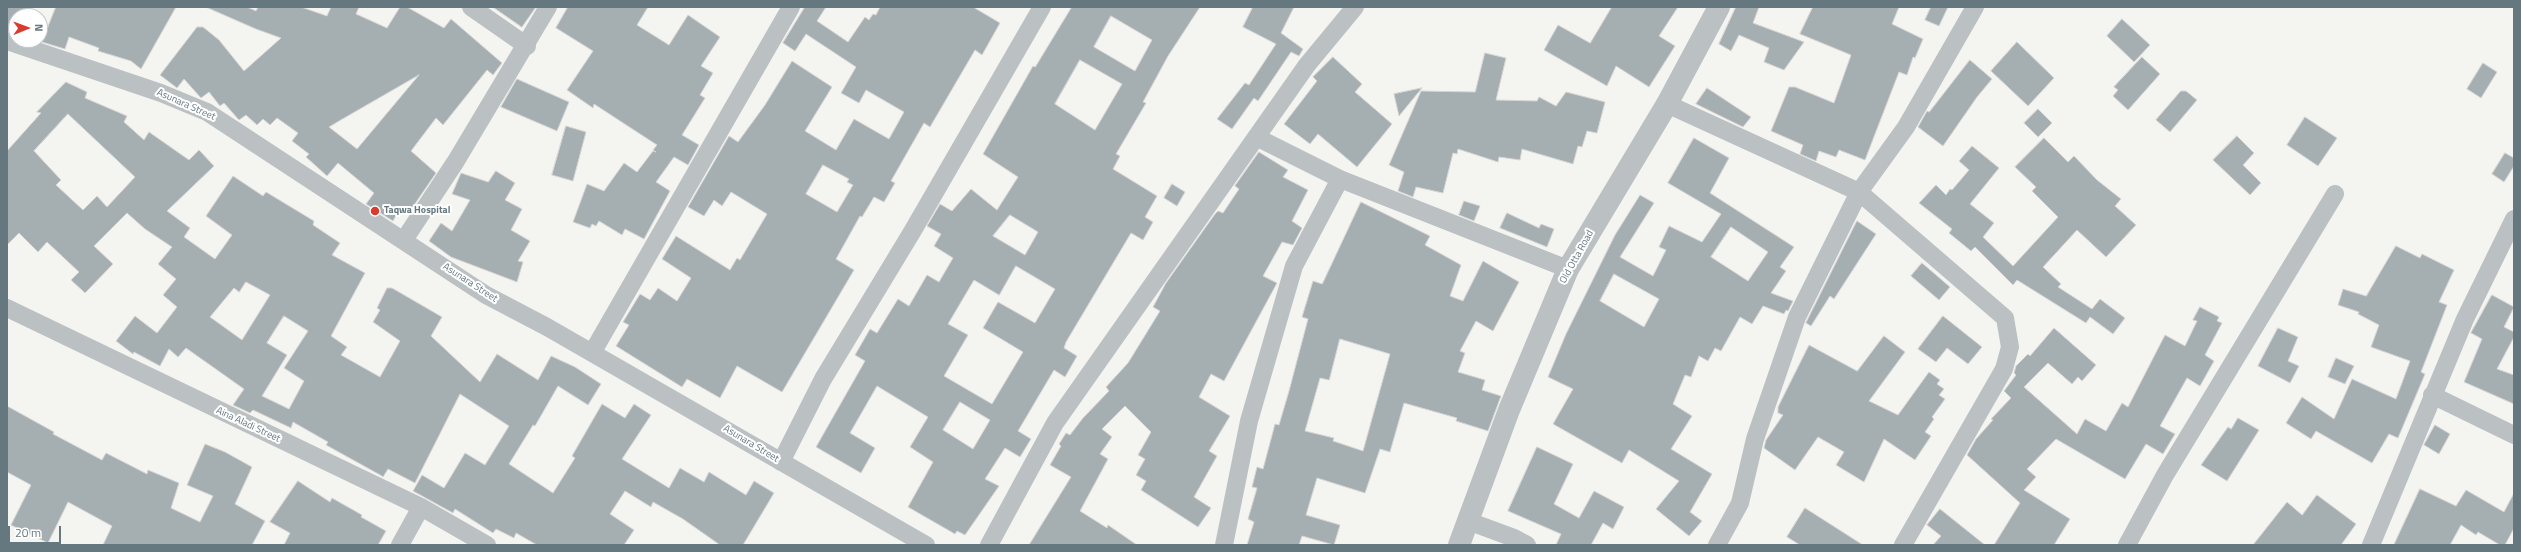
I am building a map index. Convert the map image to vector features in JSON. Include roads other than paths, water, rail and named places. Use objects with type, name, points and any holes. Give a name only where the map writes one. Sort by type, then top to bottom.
[{"type":"street","points":[[472,7],[527,46]]},
{"type":"street","points":[[404,240],[527,46],[548,7]]},
{"type":"street","points":[[592,353],[791,7]]},
{"type":"street","points":[[781,462],[823,379],[912,232],[1042,7]]},
{"type":"street","points":[[989,545],[1055,423],[1307,65],[1355,7]]},
{"type":"street","name":"Old Otta Road","points":[[1459,545],[1509,410],[1568,269],[1667,104],[1719,7]]},
{"type":"street","points":[[1717,545],[1740,503],[1755,439],[1797,316],[1859,192],[1906,127],[1975,7]]},
{"type":"street","name":"Asunara Street","points":[[7,41],[161,93],[208,112],[404,240],[486,296],[592,353],[926,545]]},
{"type":"street","points":[[1667,104],[1859,192],[2005,318],[2010,347],[2004,369],[1903,545]]},
{"type":"street","points":[[1256,137],[1340,179],[1568,269]]},
{"type":"street","points":[[1224,545],[1249,421],[1294,266],[1340,179]]},
{"type":"street","points":[[2127,545],[2165,475],[2335,194]]},
{"type":"street","points":[[2371,545],[2432,395],[2465,319],[2514,219]]},
{"type":"street","name":"Aina Aladi Street","points":[[7,308],[422,506],[487,545]]},
{"type":"street","points":[[2432,395],[2514,435]]},
{"type":"street","points":[[400,545],[422,506]]},
{"type":"street","points":[[1468,521],[1514,538],[1527,545]]},
{"type":"place","name":"Taqwa Hospital","points":[[375,211]]}]
